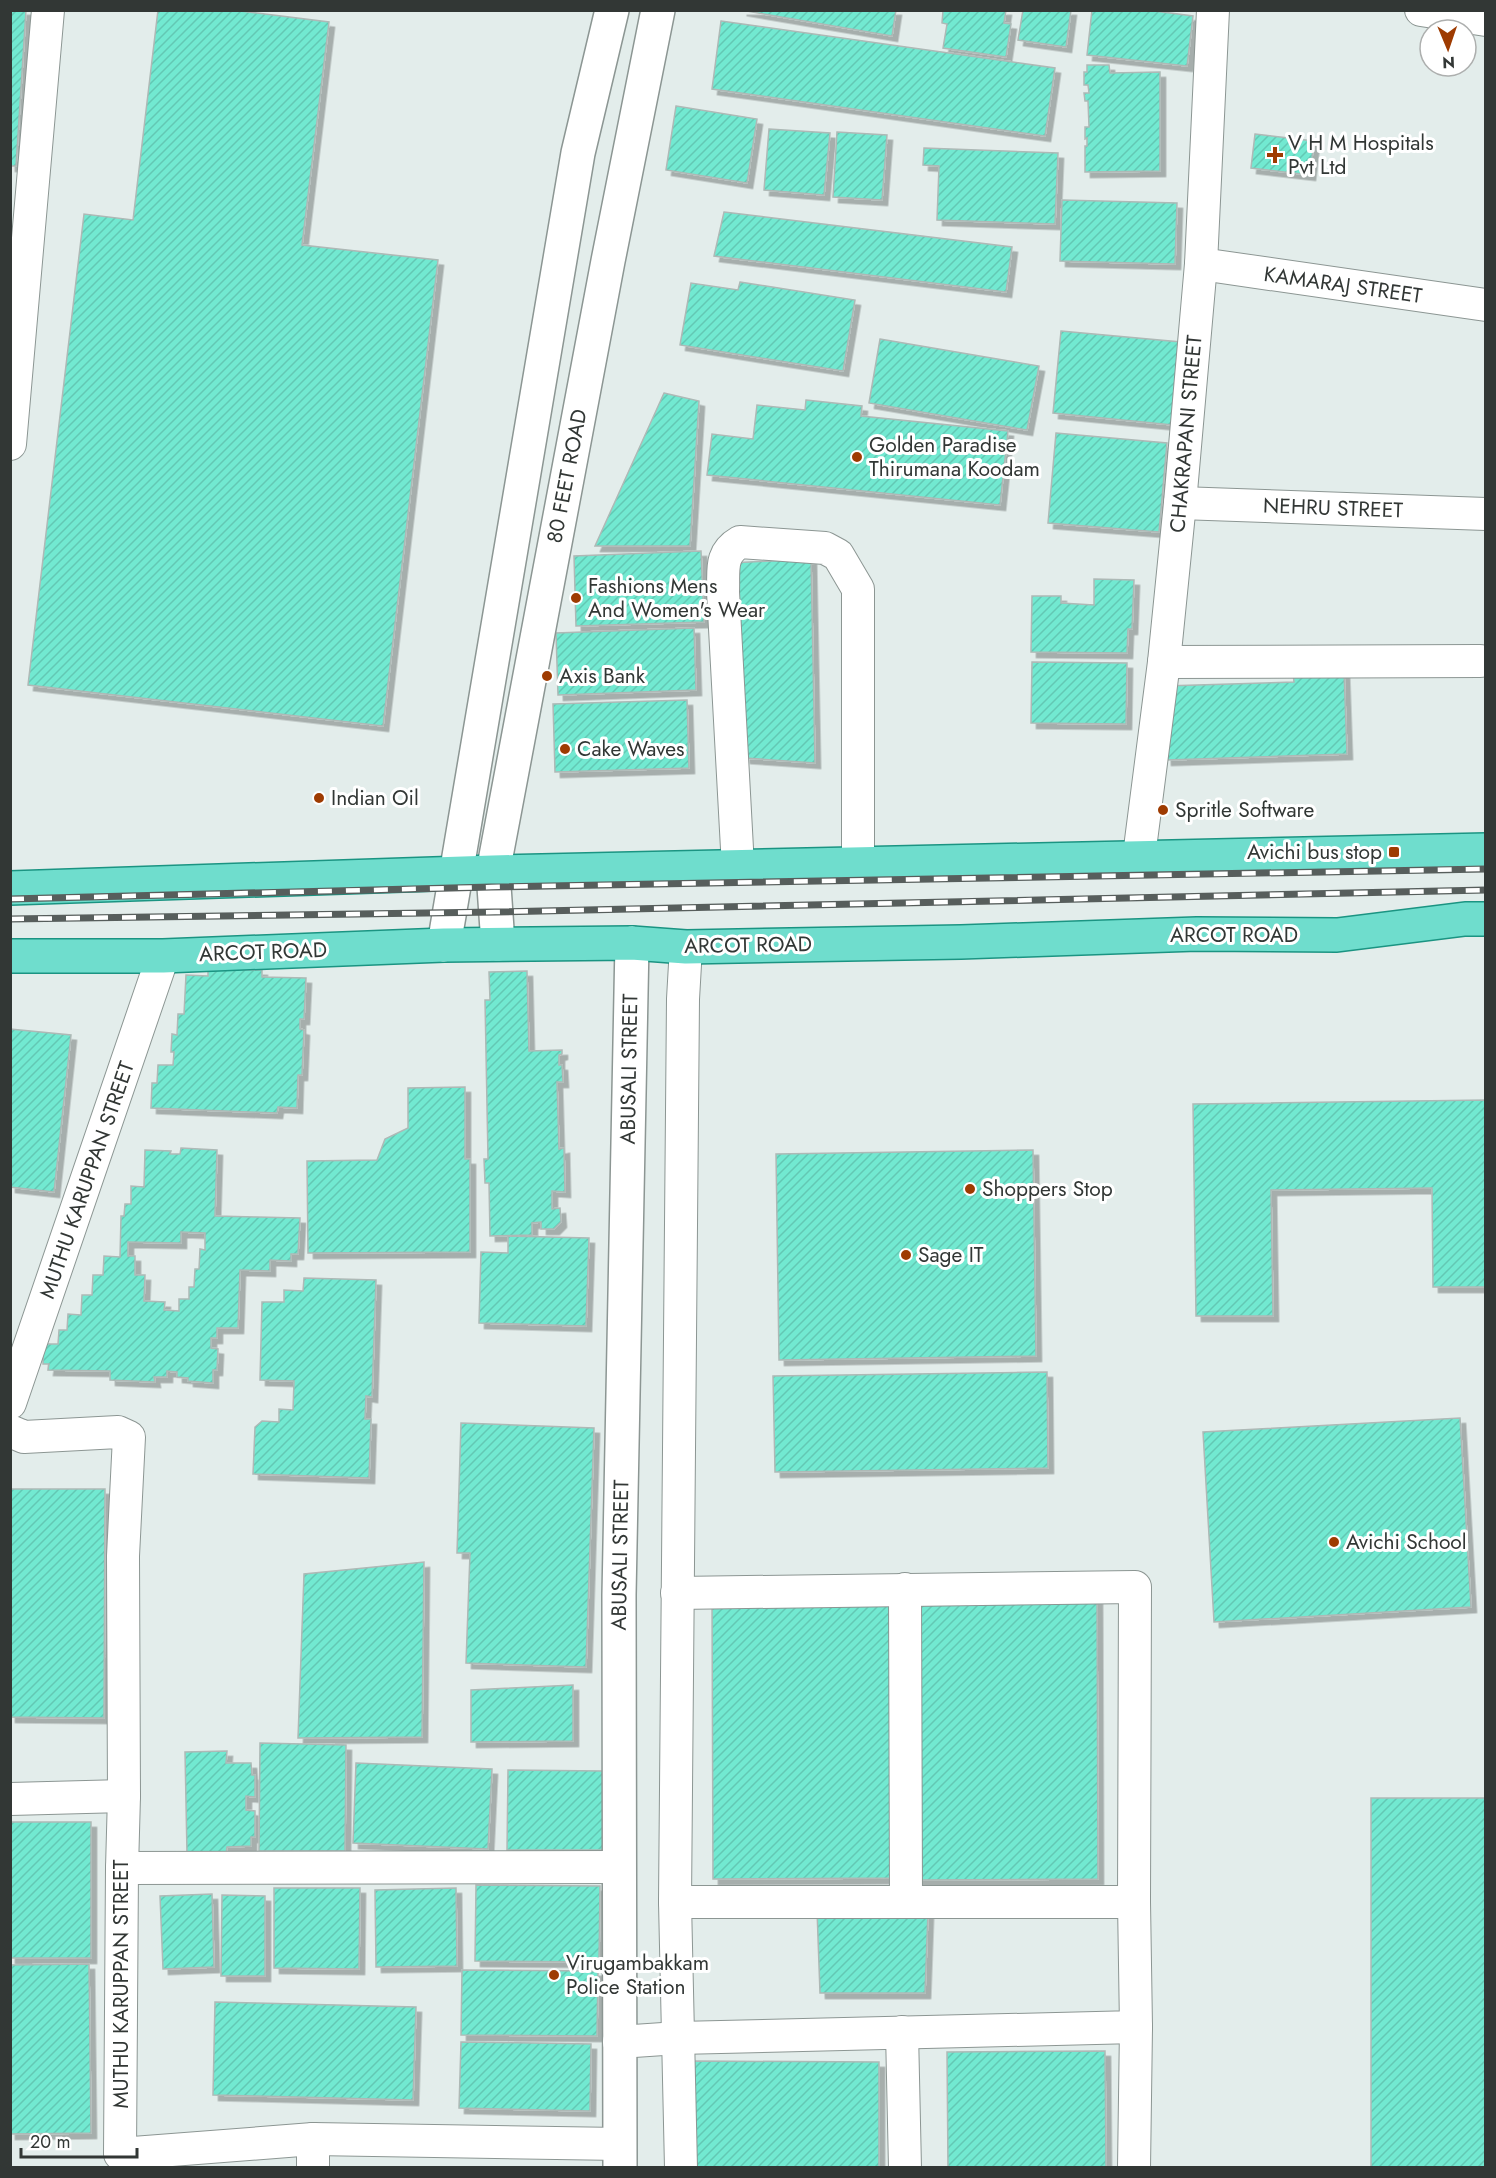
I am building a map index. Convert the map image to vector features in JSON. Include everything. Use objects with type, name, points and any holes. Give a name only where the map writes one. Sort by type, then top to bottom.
[{"type":"main road","points":[[10,888],[493,872],[1485,850]]},
{"type":"main road","name":"ARCOT ROAD","points":[[10,957],[163,956],[498,944],[632,943],[686,947],[961,942],[1197,934],[1337,935],[1465,919],[1485,919]]},
{"type":"street","points":[[10,444],[18,277],[48,10]]},
{"type":"street","name":"80 FEET ROAD","points":[[444,945],[578,153],[612,10]]},
{"type":"street","name":"80 FEET ROAD","points":[[498,944],[493,872],[608,261],[658,10]]},
{"type":"street","name":"CHAKRAPANI STREET","points":[[1139,856],[1164,662],[1201,264],[1213,10]]},
{"type":"street","points":[[1421,10],[1485,20]]},
{"type":"street","name":"KAMARAJ STREET","points":[[1201,264],[1485,305]]},
{"type":"street","name":"NEHRU STREET","points":[[1180,503],[1485,514]]},
{"type":"street","points":[[738,867],[723,592],[724,559],[729,548],[740,542],[825,548],[838,555],[858,589],[858,864]]},
{"type":"street","points":[[1164,662],[1480,661]]},
{"type":"street","name":"ABUSALI STREET","points":[[620,2156],[619,1595],[632,943]]},
{"type":"street","points":[[681,2168],[675,1902],[683,999],[686,947]]},
{"type":"street","name":"MUTHU KARUPPAN STREET","points":[[10,1403],[163,956]]},
{"type":"street","name":"MUTHU KARUPPAN STREET","points":[[10,1431],[24,1437],[118,1432],[123,1432],[129,1437],[123,1556],[124,1796],[119,2161],[313,2153],[620,2156]]},
{"type":"street","points":[[677,1593],[1135,1587],[1134,2168]]},
{"type":"street","points":[[905,1589],[906,1901]]},
{"type":"street","points":[[10,1799],[124,1796]]},
{"type":"street","points":[[122,1868],[618,1867]]},
{"type":"street","points":[[675,1902],[1134,1902]]},
{"type":"street","points":[[619,2042],[678,2038],[1136,2027]]},
{"type":"street","points":[[902,2032],[905,2168]]},
{"type":"building","points":[[10,10],[26,10],[16,166],[10,166]]},
{"type":"building","points":[[158,10],[233,10],[329,22],[302,245],[438,260],[383,726],[28,685],[84,214],[133,220]]},
{"type":"building","points":[[741,10],[896,10],[892,36]]},
{"type":"building","points":[[941,10],[1006,10],[1004,23],[1011,24],[1006,57],[943,48],[947,24],[942,23],[943,11]]},
{"type":"building","points":[[1023,10],[1071,10],[1066,47],[1018,40]]},
{"type":"building","points":[[1092,10],[1147,10],[1193,16],[1187,66],[1087,55]]},
{"type":"building","points":[[721,21],[1055,68],[1045,136],[712,89]]},
{"type":"building","points":[[1087,65],[1109,65],[1110,73],[1160,72],[1160,171],[1085,172],[1087,138],[1085,139],[1085,127],[1089,127],[1088,101],[1085,101],[1084,93],[1089,93],[1088,85],[1084,85],[1084,72],[1087,72]]},
{"type":"building","points":[[676,106],[757,119],[747,183],[666,170]]},
{"type":"building","points":[[769,129],[830,133],[824,195],[764,190]]},
{"type":"building","points":[[837,132],[887,135],[882,200],[833,197]]},
{"type":"building","points":[[1255,134],[1314,141],[1310,175],[1251,168]]},
{"type":"building","points":[[924,148],[1058,153],[1055,224],[937,220],[939,166],[923,165]]},
{"type":"building","points":[[1062,200],[1177,203],[1175,264],[1060,261]]},
{"type":"building","points":[[724,212],[1012,247],[1006,292],[714,256]]},
{"type":"building","points":[[740,282],[855,300],[843,371],[680,345],[691,283],[738,290]]},
{"type":"building","points":[[1061,331],[1181,342],[1173,425],[1053,413]]},
{"type":"building","points":[[880,339],[1039,366],[1027,430],[869,403]]},
{"type":"building","points":[[664,393],[699,401],[690,546],[595,546]]},
{"type":"building","name":"Golden Paradise Thirumana Koodam","points":[[806,400],[862,406],[861,416],[1008,431],[1000,505],[707,475],[712,434],[753,439],[757,405],[805,410]]},
{"type":"building","points":[[1056,433],[1167,443],[1159,532],[1048,523]]},
{"type":"building","points":[[701,551],[704,622],[576,626],[574,556]]},
{"type":"building","points":[[811,559],[815,763],[745,758],[730,563]]},
{"type":"building","points":[[1094,579],[1134,580],[1132,629],[1128,629],[1127,653],[1031,652],[1032,596],[1061,596],[1061,603],[1094,605]]},
{"type":"building","points":[[694,628],[696,690],[558,695],[556,633]]},
{"type":"building","points":[[1032,662],[1127,663],[1126,724],[1031,723]]},
{"type":"building","points":[[1344,671],[1347,754],[1166,760],[1164,686],[1294,682],[1293,673]]},
{"type":"building","points":[[687,700],[689,768],[555,772],[553,704]]},
{"type":"building","points":[[208,969],[262,970],[262,977],[306,978],[304,1019],[300,1019],[300,1029],[304,1030],[302,1075],[298,1075],[297,1108],[278,1107],[277,1113],[151,1108],[152,1083],[157,1083],[158,1065],[173,1065],[172,1034],[177,1035],[178,1014],[184,1014],[186,975],[208,976]]},
{"type":"building","points":[[527,971],[529,1051],[562,1050],[562,1054],[559,1055],[559,1065],[562,1065],[563,1082],[557,1082],[559,1149],[564,1148],[565,1192],[552,1191],[552,1209],[560,1208],[561,1222],[554,1229],[541,1229],[541,1222],[532,1223],[532,1235],[490,1236],[489,1183],[485,1183],[484,1159],[488,1159],[485,1000],[490,1000],[489,972]]},
{"type":"building","points":[[10,1029],[71,1035],[54,1192],[10,1187]]},
{"type":"building","points":[[465,1087],[465,1159],[470,1159],[470,1252],[308,1253],[307,1161],[377,1160],[385,1139],[408,1128],[408,1088]]},
{"type":"building","points":[[1486,1100],[1486,1287],[1433,1287],[1432,1188],[1271,1190],[1273,1316],[1196,1316],[1193,1104]]},
{"type":"building","points":[[181,1148],[217,1150],[215,1216],[300,1218],[298,1254],[291,1254],[291,1261],[270,1260],[270,1271],[240,1270],[238,1328],[217,1328],[217,1338],[211,1338],[211,1348],[218,1349],[217,1370],[213,1370],[213,1383],[188,1381],[188,1378],[177,1377],[177,1372],[167,1371],[167,1377],[154,1377],[155,1382],[110,1380],[110,1371],[48,1370],[49,1364],[43,1364],[43,1344],[58,1344],[59,1330],[67,1330],[68,1314],[81,1315],[82,1295],[92,1295],[93,1275],[103,1275],[104,1256],[120,1257],[121,1216],[124,1216],[125,1204],[131,1204],[131,1186],[144,1187],[145,1150],[171,1151],[170,1154],[180,1154]],"holes":[[[181,1232],[205,1233],[205,1250],[200,1249],[199,1269],[195,1269],[194,1287],[189,1287],[189,1299],[179,1299],[179,1311],[164,1310],[165,1302],[144,1301],[145,1275],[135,1275],[135,1256],[128,1256],[128,1242],[181,1243]]]},
{"type":"building","name":"Sage IT","points":[[1033,1150],[1036,1356],[779,1360],[776,1154]]},
{"type":"building","points":[[508,1236],[589,1238],[586,1326],[479,1323],[481,1252],[508,1253]]},
{"type":"building","points":[[304,1278],[376,1280],[372,1397],[366,1396],[365,1419],[371,1419],[369,1478],[253,1474],[255,1427],[262,1421],[279,1422],[279,1409],[293,1410],[294,1381],[260,1380],[262,1302],[284,1302],[284,1290],[303,1291]]},
{"type":"building","points":[[1047,1372],[1048,1468],[775,1472],[773,1376]]},
{"type":"building","points":[[1460,1418],[1471,1607],[1214,1622],[1203,1432]]},
{"type":"building","points":[[461,1423],[594,1428],[586,1667],[466,1663],[470,1553],[457,1553]]},
{"type":"building","points":[[10,1489],[105,1489],[104,1718],[10,1717]]},
{"type":"building","points":[[424,1562],[422,1737],[298,1738],[304,1574]]},
{"type":"building","points":[[712,1597],[893,1597],[894,1878],[713,1879]]},
{"type":"building","points":[[1097,1599],[1098,1879],[917,1880],[916,1600]]},
{"type":"building","points":[[573,1685],[573,1741],[471,1742],[471,1690]]},
{"type":"building","points":[[260,1743],[346,1745],[345,1851],[259,1851]]},
{"type":"building","points":[[227,1751],[226,1763],[251,1763],[252,1775],[255,1775],[255,1797],[246,1796],[246,1810],[255,1811],[255,1837],[251,1837],[251,1846],[227,1847],[226,1854],[187,1854],[185,1752]]},
{"type":"building","points":[[356,1763],[492,1769],[488,1849],[353,1843]]},
{"type":"building","points":[[508,1770],[603,1771],[603,1850],[507,1850]]},
{"type":"building","points":[[1371,1798],[1486,1798],[1486,2168],[1371,2168]]},
{"type":"building","points":[[10,1822],[91,1822],[91,1958],[10,1958]]},
{"type":"building","points":[[476,1885],[600,1886],[599,1962],[475,1961]]},
{"type":"building","points":[[274,1888],[360,1888],[359,1969],[274,1968]]},
{"type":"building","points":[[456,1888],[457,1966],[376,1967],[375,1890]]},
{"type":"building","points":[[212,1894],[214,1967],[163,1969],[160,1896]]},
{"type":"building","points":[[222,1895],[265,1896],[265,1976],[221,1976]]},
{"type":"building","points":[[817,1910],[928,1911],[925,1993],[820,1993]]},
{"type":"building","points":[[89,1964],[91,2133],[10,2134],[10,1965]]},
{"type":"building","points":[[462,1970],[598,1971],[597,2036],[461,2035]]},
{"type":"building","points":[[215,2002],[416,2007],[413,2100],[213,2095]]},
{"type":"building","points":[[461,2042],[591,2044],[590,2111],[459,2108]]},
{"type":"building","points":[[1105,2051],[1106,2168],[948,2168],[947,2052]]},
{"type":"building","points":[[694,2061],[879,2062],[879,2168],[693,2168]]},
{"type":"railway","points":[[10,899],[491,887],[1486,869]]},
{"type":"railway","points":[[10,919],[495,912],[1486,890]]},
{"type":"place","name":"V H M Hospitals Pvt Ltd","points":[[1275,155]]},
{"type":"place","name":"Golden Paradise Thirumana Koodam","points":[[857,457]]},
{"type":"place","name":"Fashions Mens And Women's Wear","points":[[576,598]]},
{"type":"place","name":"Axis Bank","points":[[547,676]]},
{"type":"place","name":"Cake Waves","points":[[565,749]]},
{"type":"place","name":"Indian Oil","points":[[319,798]]},
{"type":"place","name":"Spritle Software","points":[[1163,810]]},
{"type":"place","name":"Avichi bus stop","points":[[1394,852]]},
{"type":"place","name":"Shoppers Stop","points":[[970,1189]]},
{"type":"place","name":"Sage IT","points":[[906,1255]]},
{"type":"place","name":"Avichi School","points":[[1334,1542]]},
{"type":"place","name":"Virugambakkam Police Station","points":[[554,1975]]}]
